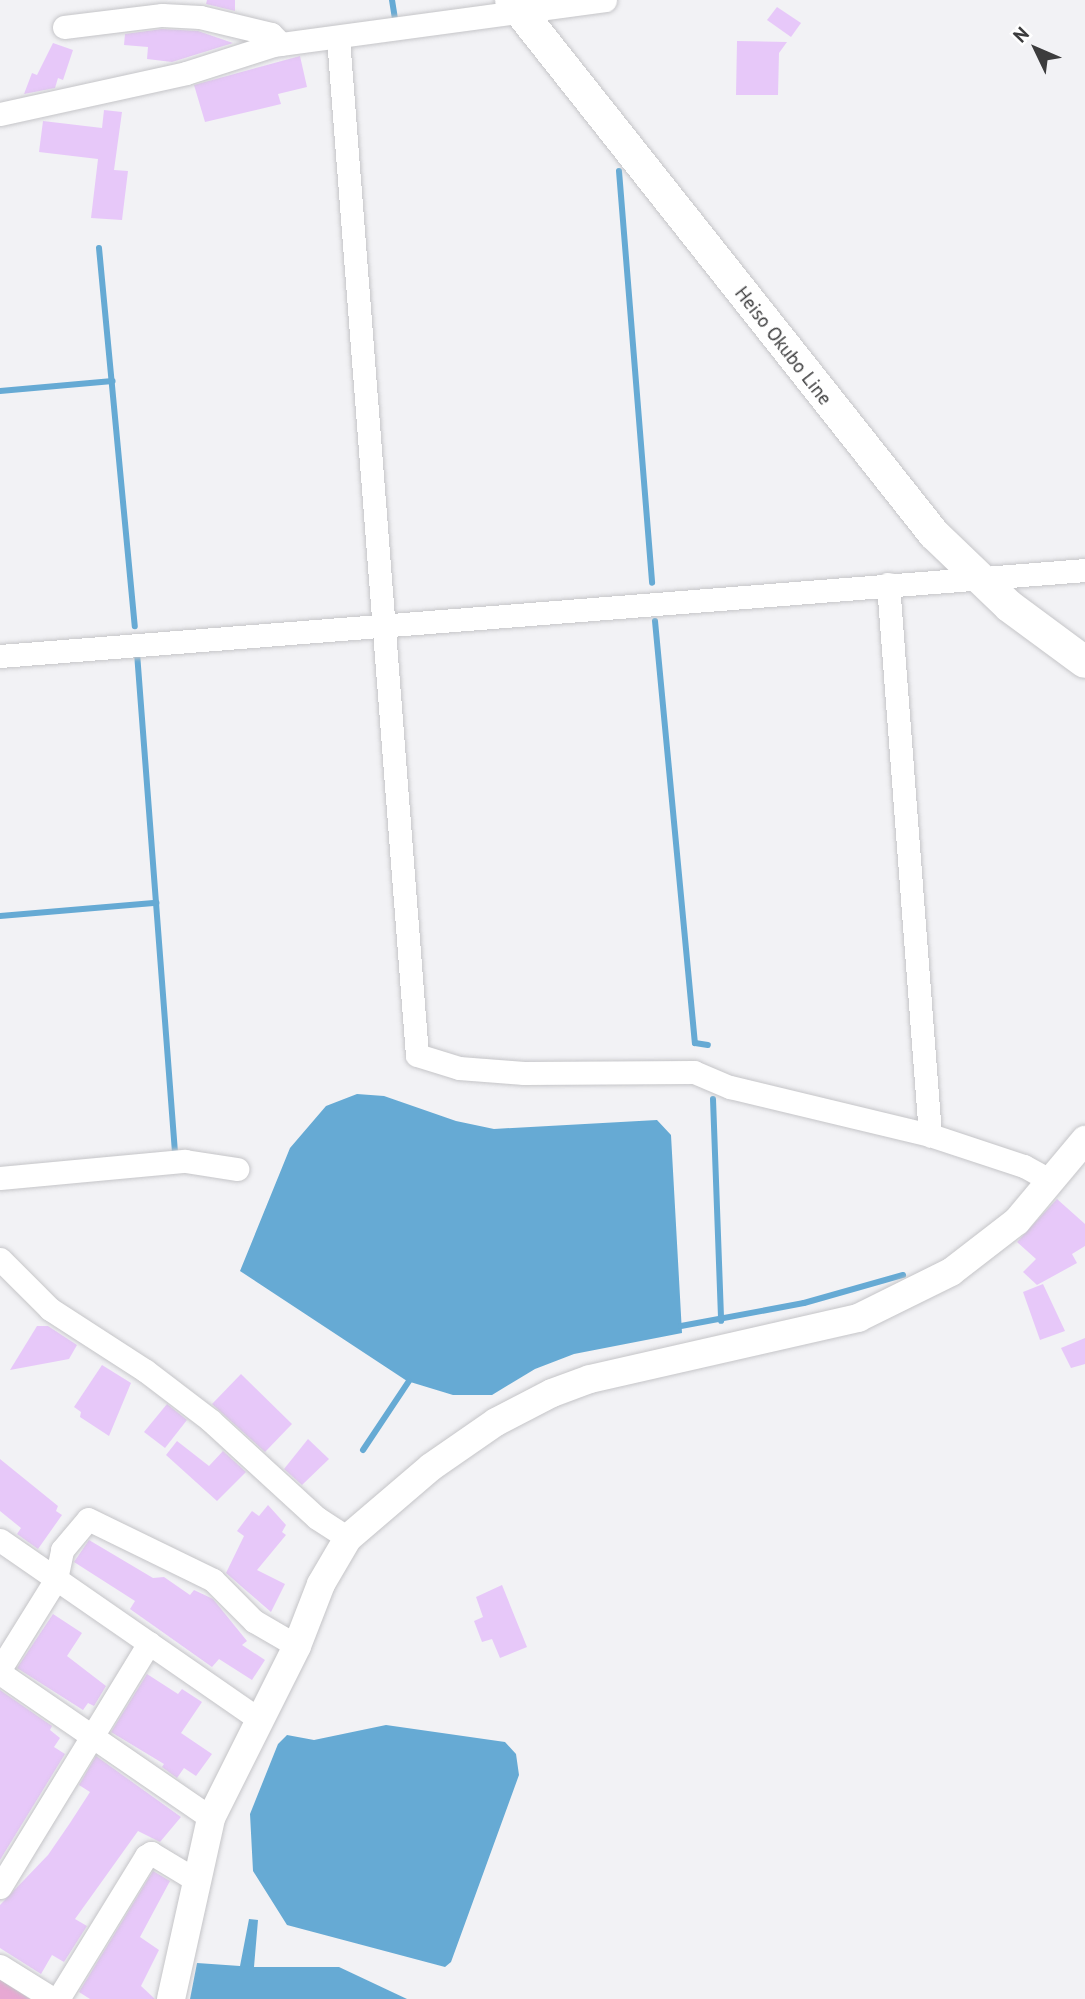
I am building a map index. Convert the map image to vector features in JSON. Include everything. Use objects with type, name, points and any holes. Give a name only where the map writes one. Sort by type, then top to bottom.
[{"type":"main road","name":"Heiso Okubo Line","points":[[515,6],[891,483],[976,578],[1062,648],[1085,662]]},
{"type":"street","points":[[0,114],[186,74],[281,44],[338,38],[515,6],[605,0]]},
{"type":"street","points":[[64,27],[162,15],[200,17],[271,34],[281,44]]},
{"type":"street","points":[[338,38],[417,1055],[459,1068],[524,1073],[694,1072],[730,1087],[930,1135],[1024,1166],[1049,1181]]},
{"type":"street","points":[[0,656],[385,623],[1085,570]]},
{"type":"street","points":[[888,584],[930,1135]]},
{"type":"street","points":[[171,1999],[211,1818],[297,1646],[321,1584],[348,1538],[431,1467],[496,1422],[552,1393],[590,1379],[797,1335],[894,1303],[989,1245],[1085,1140]]},
{"type":"street","points":[[0,1178],[185,1161],[237,1169]]},
{"type":"street","points":[[0,1259],[50,1309],[146,1371],[211,1420],[317,1518],[348,1538]]},
{"type":"street","points":[[211,1818],[0,1671],[57,1579],[62,1550],[88,1520],[213,1580],[254,1621],[297,1646]]},
{"type":"street","points":[[0,1540],[260,1720]]},
{"type":"street","points":[[0,1887],[149,1643]]},
{"type":"street","points":[[0,1966],[55,1999],[146,1856],[151,1853],[196,1880]]},
{"type":"shaded area","points":[[0,1980],[30,1999],[0,1999]]},
{"type":"water","points":[[357,1094],[384,1096],[456,1121],[494,1129],[657,1120],[671,1135],[682,1333],[574,1354],[535,1369],[492,1395],[453,1395],[407,1381],[240,1271],[290,1148],[326,1106]]},
{"type":"water","points":[[386,1725],[505,1742],[516,1754],[519,1775],[451,1962],[445,1967],[287,1925],[253,1871],[250,1814],[278,1744],[287,1735],[314,1740]]},
{"type":"water","points":[[249,1919],[258,1920],[254,1967],[339,1967],[407,1999],[190,1999],[197,1963],[240,1966]]},
{"type":"building","points":[[207,0],[235,0],[235,11],[206,4]]},
{"type":"building","points":[[777,7],[801,23],[791,37],[767,20]]},
{"type":"building","points":[[162,29],[198,31],[233,43],[172,62],[147,59],[148,47],[124,45],[125,34]]},
{"type":"building","points":[[737,41],[787,42],[779,53],[778,95],[736,95]]},
{"type":"building","points":[[53,43],[73,50],[63,80],[58,78],[55,88],[24,94],[32,73],[37,75]]},
{"type":"building","points":[[300,56],[307,87],[278,94],[281,104],[205,122],[194,85]]},
{"type":"building","points":[[104,110],[122,112],[114,170],[128,171],[122,220],[91,218],[98,159],[39,152],[43,121],[102,128]]},
{"type":"building","points":[[1057,1199],[1085,1224],[1085,1246],[1072,1254],[1077,1263],[1037,1285],[1023,1272],[1036,1259],[1017,1242]]},
{"type":"building","points":[[1043,1284],[1065,1331],[1040,1340],[1023,1292]]},
{"type":"building","points":[[37,1326],[48,1326],[77,1345],[69,1359],[10,1370]]},
{"type":"building","points":[[1085,1338],[1085,1364],[1071,1368],[1061,1348]]},
{"type":"building","points":[[102,1365],[131,1383],[109,1436],[80,1417],[81,1412],[74,1407]]},
{"type":"building","points":[[241,1374],[292,1424],[265,1452],[212,1404]]},
{"type":"building","points":[[167,1404],[187,1420],[165,1448],[144,1432]]},
{"type":"building","points":[[308,1439],[329,1459],[302,1485],[284,1469]]},
{"type":"building","points":[[177,1441],[209,1466],[223,1451],[246,1472],[217,1501],[166,1455]]},
{"type":"building","points":[[0,1459],[58,1506],[56,1511],[62,1515],[38,1549],[17,1534],[21,1528],[0,1511]]},
{"type":"building","points":[[268,1505],[286,1525],[282,1532],[286,1535],[257,1570],[285,1584],[271,1612],[226,1573],[244,1536],[237,1531],[252,1511],[259,1516]]},
{"type":"building","points":[[89,1540],[153,1578],[164,1577],[190,1595],[194,1590],[213,1599],[247,1641],[242,1645],[265,1660],[252,1680],[219,1659],[212,1667],[130,1609],[135,1601],[74,1562]]},
{"type":"building","points":[[502,1585],[527,1647],[500,1658],[492,1639],[482,1642],[474,1621],[483,1617],[476,1597]]},
{"type":"building","points":[[53,1614],[82,1633],[67,1656],[106,1686],[94,1706],[88,1703],[83,1710],[17,1668]]},
{"type":"building","points":[[147,1674],[178,1694],[182,1689],[202,1702],[181,1733],[212,1754],[196,1776],[184,1768],[177,1778],[162,1767],[164,1764],[111,1732]]},
{"type":"building","points":[[0,1690],[52,1726],[50,1730],[60,1738],[54,1747],[65,1754],[0,1860]]},
{"type":"building","points":[[96,1756],[181,1817],[160,1842],[138,1831],[75,1919],[87,1926],[64,1962],[52,1955],[41,1974],[0,1948],[0,1905],[48,1855],[90,1792],[79,1785]]},
{"type":"building","points":[[153,1871],[170,1881],[140,1937],[159,1950],[141,1986],[155,1999],[90,1999],[79,1992]]},
{"type":"waterway","points":[[392,0],[395,19]]},
{"type":"waterway","points":[[619,171],[652,583]]},
{"type":"waterway","points":[[99,248],[135,626]]},
{"type":"waterway","points":[[0,391],[113,381]]},
{"type":"waterway","points":[[655,621],[695,1043],[708,1045]]},
{"type":"waterway","points":[[137,653],[175,1152]]},
{"type":"waterway","points":[[0,916],[156,903]]},
{"type":"waterway","points":[[713,1099],[721,1321]]},
{"type":"waterway","points":[[681,1326],[804,1303],[903,1275]]},
{"type":"waterway","points":[[363,1450],[409,1381]]}]
